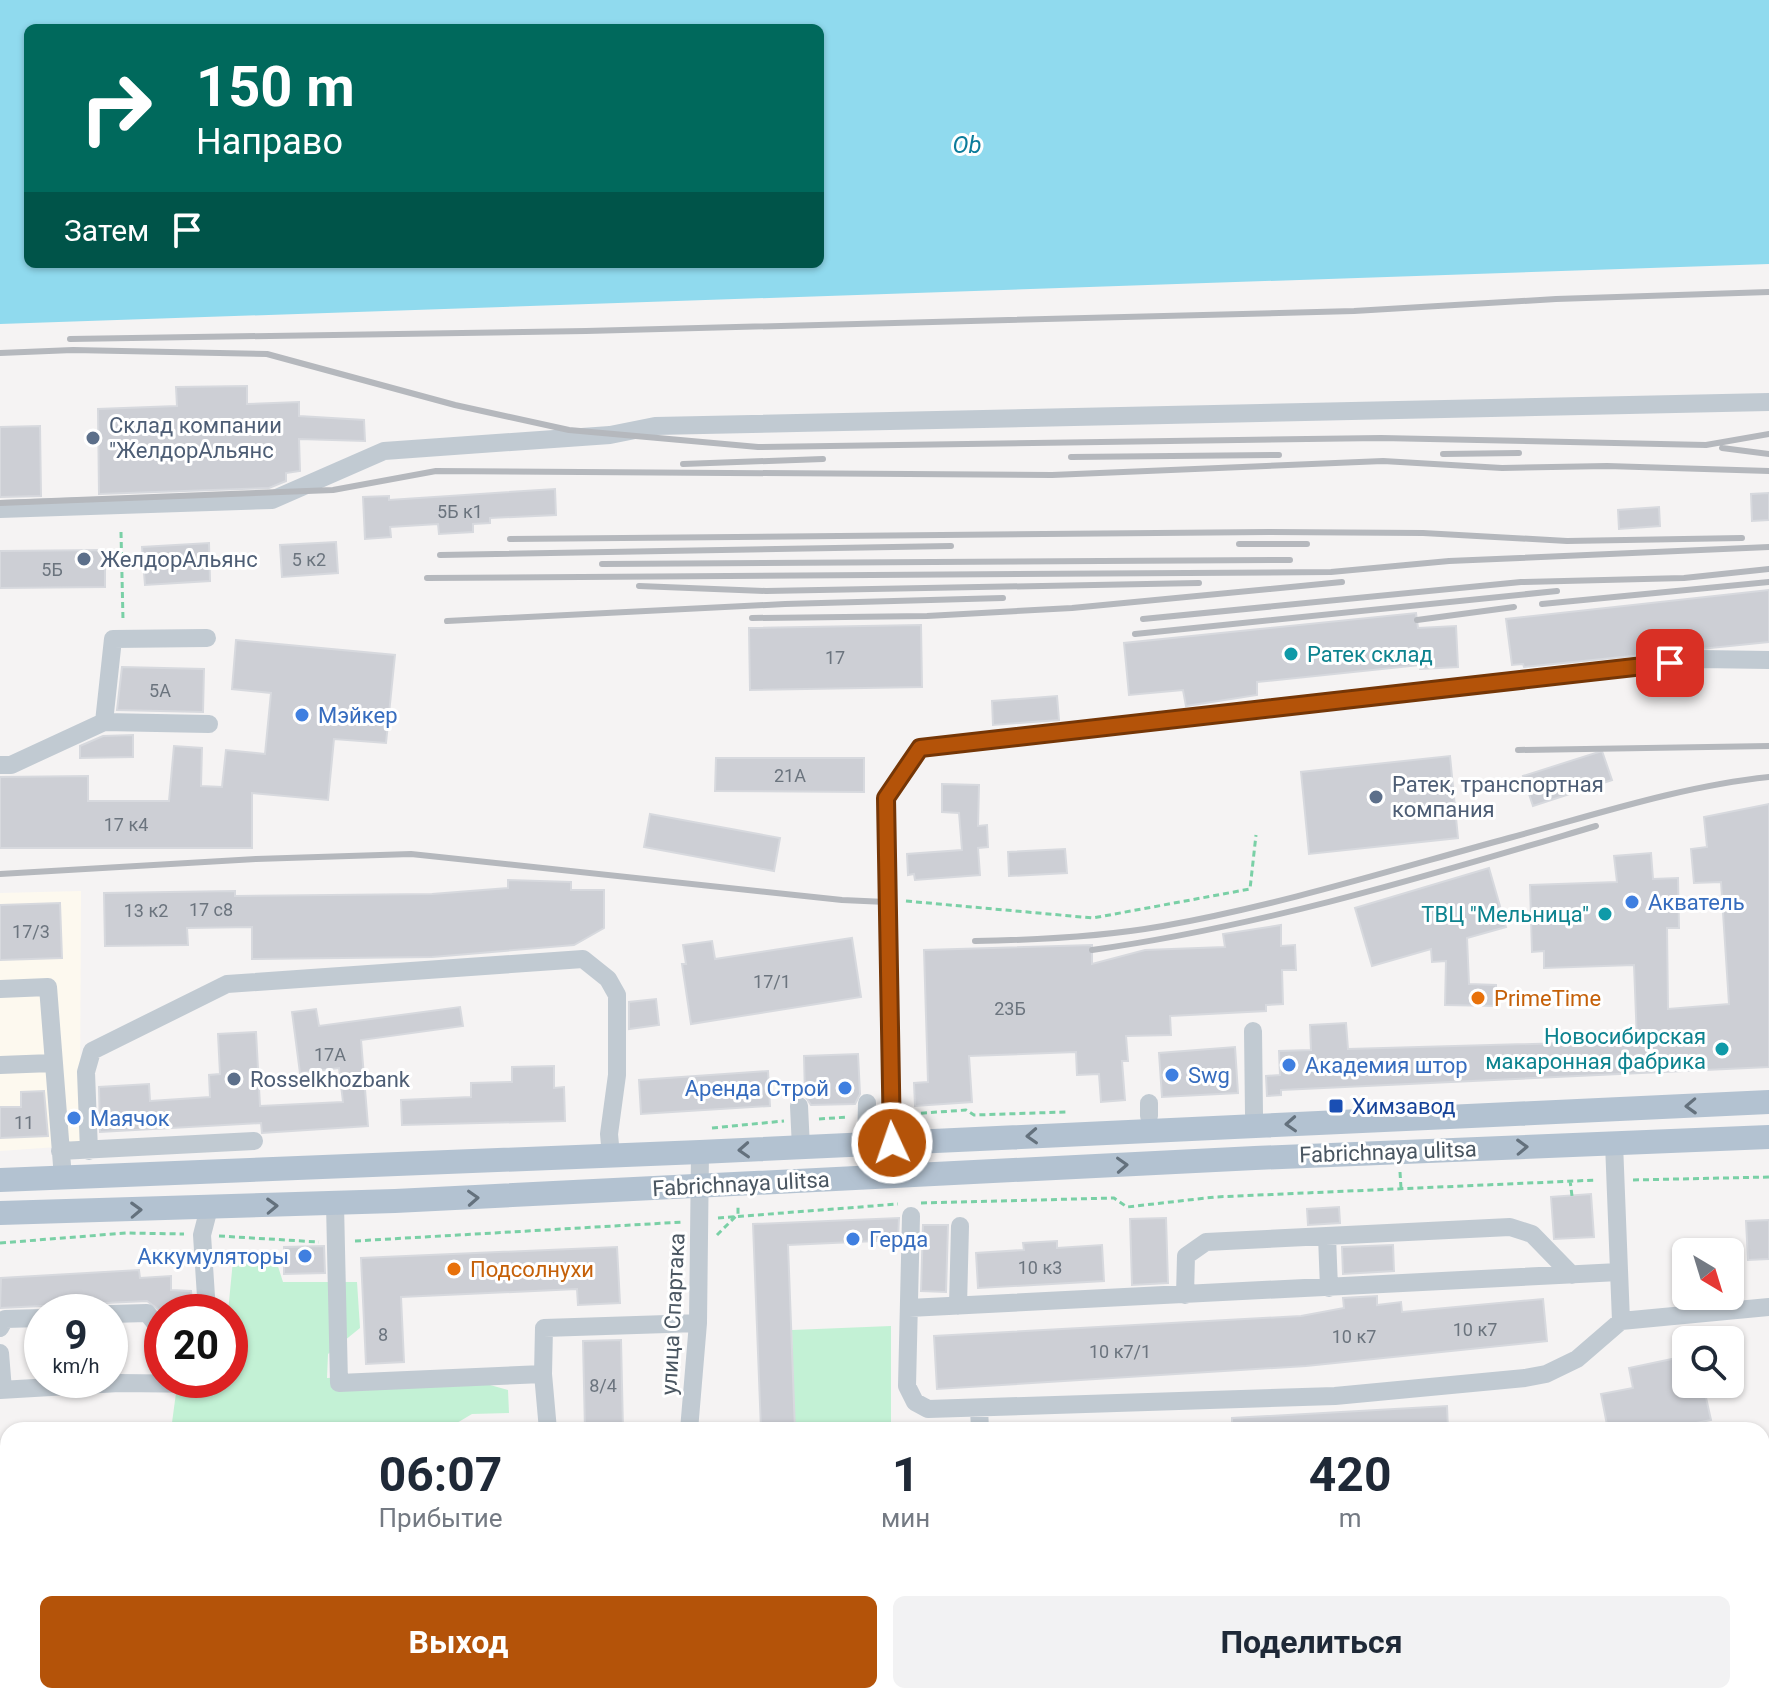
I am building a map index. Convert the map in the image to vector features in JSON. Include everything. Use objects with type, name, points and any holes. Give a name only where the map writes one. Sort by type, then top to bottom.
[{"type":"main road","name":"Fabrichnaya ulitsa","points":[[0,1180],[801,1148],[1769,1102]]},
{"type":"main road","name":"Fabrichnaya ulitsa","points":[[0,1213],[335,1204],[1769,1137]]},
{"type":"street","points":[[0,509],[272,500],[384,451],[610,435],[655,426],[1769,402]]},
{"type":"street","points":[[104,722],[113,639],[207,638]]},
{"type":"street","points":[[892,1143],[886,798],[920,748],[1701,659],[1769,660]]},
{"type":"street","points":[[0,765],[11,765],[104,722],[209,724]]},
{"type":"street","points":[[89,1151],[86,1072],[92,1051],[227,984],[583,959],[608,979],[617,995],[617,1075],[609,1134],[611,1156]]},
{"type":"street","points":[[0,989],[48,987],[63,1178]]},
{"type":"street","points":[[1253,1031],[1254,1114]]},
{"type":"street","points":[[0,1065],[52,1063]]},
{"type":"street","points":[[866,1145],[867,1103]]},
{"type":"street","points":[[799,1106],[801,1148]]},
{"type":"street","points":[[60,1151],[254,1141]]},
{"type":"street","points":[[1614,1143],[1621,1321]]},
{"type":"street","name":"улица Спартака","points":[[690,1422],[698,1323],[700,1152]]},
{"type":"street","points":[[335,1204],[339,1383],[543,1374]]},
{"type":"street","points":[[206,1294],[202,1235],[209,1208]]},
{"type":"street","points":[[911,1216],[907,1386],[915,1402],[928,1409],[1335,1396],[1525,1378],[1546,1374],[1577,1359],[1621,1321],[1769,1307]]},
{"type":"street","points":[[958,1306],[960,1226]]},
{"type":"street","points":[[1185,1295],[1184,1263],[1190,1249],[1198,1244],[1327,1236],[1510,1227],[1532,1234],[1572,1275]]},
{"type":"street","points":[[1327,1236],[1329,1288]]},
{"type":"street","points":[[909,1308],[1619,1272]]},
{"type":"street","points":[[0,1328],[5,1319],[24,1318]]},
{"type":"street","points":[[547,1422],[543,1374],[544,1328],[698,1323]]},
{"type":"street","points":[[0,1353],[2,1390],[144,1383]]},
{"type":"street","points":[[979,1408],[980,1422]]},
{"type":"path","points":[[121,532],[123,630]]},
{"type":"path","points":[[886,902],[909,900],[1093,918],[1250,889],[1256,835]]},
{"type":"path","points":[[0,1243],[126,1233],[335,1242],[701,1221],[738,1214],[945,1201],[1114,1198],[1127,1207],[1215,1197],[1570,1180],[1769,1177]]},
{"type":"path","points":[[1570,1180],[1572,1196]]},
{"type":"path","points":[[715,1243],[717,1235],[738,1214],[737,1185]]},
{"type":"shaded area","points":[[81,891],[80,1099],[86,1145],[0,1151],[0,893]]},
{"type":"green space","points":[[234,1250],[274,1254],[283,1282],[357,1282],[360,1328],[328,1354],[327,1378],[443,1372],[508,1390],[509,1413],[472,1414],[458,1422],[172,1422],[175,1398],[248,1398],[248,1294],[230,1294]]},
{"type":"green space","points":[[891,1326],[891,1422],[795,1422],[792,1330]]},
{"type":"water","name":"Ob","points":[[0,0],[1769,0],[1769,264],[0,324]]},
{"type":"building","points":[[247,386],[247,404],[299,402],[299,416],[364,420],[365,441],[299,439],[300,471],[286,473],[286,481],[269,488],[99,494],[98,409],[177,406],[176,387]]},
{"type":"building","points":[[40,426],[41,496],[0,497],[0,427]]},
{"type":"building","points":[[555,489],[556,515],[490,518],[490,523],[473,524],[473,532],[439,534],[438,524],[390,527],[391,537],[365,539],[363,497],[389,496],[389,500]]},
{"type":"building","points":[[1769,493],[1769,520],[1752,521],[1751,494]]},
{"type":"building","points":[[1659,507],[1660,526],[1619,529],[1618,510]]},
{"type":"building","points":[[336,542],[338,573],[282,577],[280,545]]},
{"type":"building","points":[[209,543],[210,581],[145,585],[142,547]]},
{"type":"building","points":[[105,550],[105,587],[0,588],[0,551]]},
{"type":"building","points":[[1769,590],[1769,642],[1524,667],[1523,664],[1512,665],[1506,619]]},
{"type":"building","name":"Ратек склад","points":[[1416,613],[1418,628],[1456,626],[1458,667],[1420,669],[1420,665],[1257,682],[1257,695],[1186,706],[1183,690],[1129,695],[1124,643]]},
{"type":"building","points":[[921,625],[922,687],[750,690],[749,628]]},
{"type":"building","points":[[236,640],[395,655],[386,743],[334,739],[328,800],[252,793],[252,848],[0,848],[0,777],[88,776],[88,801],[169,801],[174,746],[202,748],[201,786],[222,787],[226,750],[265,754],[271,693],[232,689]]},
{"type":"building","points":[[122,667],[204,669],[203,712],[117,710]]},
{"type":"building","points":[[1057,696],[1059,720],[993,725],[992,701]]},
{"type":"building","points":[[133,735],[133,757],[80,758],[80,746],[103,736]]},
{"type":"building","points":[[1602,751],[1612,780],[1533,806],[1523,776]]},
{"type":"building","points":[[1450,756],[1458,838],[1309,854],[1301,772]]},
{"type":"building","points":[[716,758],[864,758],[864,792],[715,791]]},
{"type":"building","points":[[942,784],[979,785],[978,826],[987,825],[988,847],[978,848],[980,875],[915,880],[914,874],[908,875],[907,854],[962,850],[959,813],[942,812]]},
{"type":"building","points":[[1769,804],[1769,1067],[1281,1090],[1281,1095],[1267,1096],[1266,1076],[1280,1075],[1279,1051],[1311,1050],[1310,1025],[1346,1023],[1348,1049],[1637,1041],[1634,965],[1544,968],[1544,951],[1532,952],[1530,885],[1617,882],[1614,856],[1651,853],[1653,879],[1678,878],[1679,928],[1667,928],[1668,1009],[1729,1004],[1721,882],[1694,883],[1691,849],[1707,847],[1704,817]]},
{"type":"building","points":[[650,814],[780,838],[774,871],[644,847]]},
{"type":"building","points":[[1065,849],[1067,873],[1009,876],[1008,852]]},
{"type":"building","points":[[1489,868],[1506,927],[1467,938],[1469,984],[1496,985],[1496,1006],[1445,1005],[1446,961],[1432,962],[1431,949],[1372,966],[1355,908]]},
{"type":"building","points":[[508,880],[571,882],[571,890],[604,890],[604,928],[574,945],[432,957],[252,959],[252,927],[187,928],[188,945],[105,946],[104,893],[235,891],[235,896],[432,894],[508,888]]},
{"type":"building","points":[[60,903],[62,958],[0,960],[0,905]]},
{"type":"building","points":[[1281,925],[1281,946],[1295,945],[1296,970],[1282,970],[1283,1004],[1266,1005],[1266,1011],[1170,1016],[1171,1035],[1126,1036],[1128,1061],[1122,1061],[1125,1100],[1101,1102],[1099,1074],[1077,1075],[1076,1052],[969,1056],[972,1102],[915,1106],[914,1083],[928,1082],[924,950],[1092,945],[1092,964],[1145,950],[1225,947],[1223,934]]},
{"type":"building","points":[[852,938],[861,997],[691,1024],[682,964],[686,964],[683,945],[712,941],[715,959]]},
{"type":"building","points":[[656,999],[659,1025],[629,1029],[629,1002]]},
{"type":"building","points":[[460,1007],[463,1026],[361,1040],[368,1126],[262,1133],[261,1123],[100,1132],[99,1087],[149,1084],[150,1101],[210,1097],[209,1075],[220,1074],[218,1034],[256,1032],[260,1106],[343,1102],[339,1068],[300,1073],[292,1012],[316,1009],[319,1026]]},
{"type":"building","points":[[1235,1047],[1238,1093],[1162,1097],[1159,1053]]},
{"type":"building","points":[[858,1054],[860,1094],[855,1104],[811,1105],[805,1096],[804,1056]]},
{"type":"building","points":[[554,1066],[554,1088],[564,1087],[565,1121],[402,1125],[401,1100],[471,1097],[471,1083],[512,1082],[512,1067]]},
{"type":"building","points":[[768,1071],[770,1106],[641,1114],[639,1080]]},
{"type":"building","points":[[44,1091],[48,1136],[0,1138],[0,1107],[21,1107],[21,1092]]},
{"type":"building","points":[[1591,1194],[1594,1237],[1554,1239],[1551,1197]]},
{"type":"building","points":[[1339,1207],[1340,1223],[1308,1225],[1307,1209]]},
{"type":"building","points":[[899,1218],[898,1240],[788,1245],[795,1422],[761,1422],[753,1224]]},
{"type":"building","points":[[1166,1218],[1168,1283],[1132,1285],[1130,1219]]},
{"type":"building","points":[[1769,1220],[1769,1259],[1748,1260],[1746,1221]]},
{"type":"building","points":[[923,1225],[948,1225],[946,1292],[921,1291]]},
{"type":"building","points":[[1057,1241],[1057,1248],[1102,1245],[1104,1281],[978,1288],[976,1253],[1024,1250],[1023,1243]]},
{"type":"building","points":[[1393,1245],[1394,1271],[1343,1274],[1342,1247]]},
{"type":"building","points":[[324,1246],[325,1273],[284,1274],[284,1247]]},
{"type":"building","points":[[617,1247],[620,1303],[578,1305],[577,1289],[401,1297],[404,1362],[366,1364],[361,1258]]},
{"type":"building","points":[[139,1270],[140,1278],[171,1276],[171,1290],[191,1291],[191,1294],[144,1294],[144,1301],[128,1302],[128,1294],[24,1294],[24,1307],[0,1308],[1,1278]]},
{"type":"building","points":[[1377,1296],[1377,1305],[1401,1302],[1402,1312],[1543,1299],[1547,1341],[1306,1366],[937,1389],[934,1336],[1301,1316],[1344,1308],[1343,1298]]},
{"type":"building","points":[[621,1340],[623,1422],[585,1422],[583,1341]]},
{"type":"building","points":[[1672,1359],[1672,1398],[1706,1398],[1711,1420],[1606,1422],[1601,1394],[1633,1388],[1629,1368]]},
{"type":"building","points":[[1447,1406],[1448,1422],[1232,1422],[1232,1418]]},
{"type":"railway","points":[[70,339],[586,331],[1354,311],[1556,299],[1769,292]]},
{"type":"railway","points":[[0,353],[73,350],[267,354],[455,405],[569,430],[758,447],[1381,438],[1706,445],[1769,434]]},
{"type":"railway","points":[[1722,448],[1769,454]]},
{"type":"railway","points":[[1443,454],[1519,453]]},
{"type":"railway","points":[[1071,457],[1279,455]]},
{"type":"railway","points":[[683,464],[823,459]]},
{"type":"railway","points":[[0,503],[333,490],[436,471],[1052,475],[1383,461],[1502,468],[1607,466],[1769,471]]},
{"type":"railway","points":[[510,539],[1269,532],[1423,533],[1567,541],[1742,538]]},
{"type":"railway","points":[[1239,544],[1307,544]]},
{"type":"railway","points":[[440,555],[951,546]]},
{"type":"railway","points":[[427,578],[1331,572],[1449,561],[1769,547]]},
{"type":"railway","points":[[602,564],[1290,560]]},
{"type":"railway","points":[[1143,619],[1521,582],[1684,578],[1769,569]]},
{"type":"railway","points":[[752,618],[927,616],[1072,608],[1342,582]]},
{"type":"railway","points":[[1542,604],[1769,582]]},
{"type":"railway","points":[[639,586],[766,591],[1199,583]]},
{"type":"railway","points":[[1135,634],[1557,591]]},
{"type":"railway","points":[[447,621],[785,604],[1003,598]]},
{"type":"railway","points":[[1417,620],[1514,607]]},
{"type":"railway","points":[[1518,750],[1769,746]]},
{"type":"railway","points":[[975,941],[1093,935],[1207,917],[1337,886],[1638,802],[1769,777]]},
{"type":"railway","points":[[1092,950],[1283,913],[1596,826]]},
{"type":"railway","points":[[0,874],[256,859],[411,854],[842,900],[886,902]]},
{"type":"place","name":"Склад компании \"ЖелдорАльянс","points":[[93,438]]},
{"type":"place","name":"ЖелдорАльянс","points":[[84,559]]},
{"type":"place","name":"Ратек склад","points":[[1291,654]]},
{"type":"place","name":"Мэйкер","points":[[302,715]]},
{"type":"place","name":"Ратек, транспортная компания","points":[[1376,797]]},
{"type":"place","name":"Акватель","points":[[1632,902]]},
{"type":"place","name":"ТВЦ \"Мельница\"","points":[[1605,914]]},
{"type":"place","name":"PrimeTime","points":[[1478,998]]},
{"type":"place","name":"Новосибирская макаронная фабрика","points":[[1722,1049]]},
{"type":"place","name":"Академия штор","points":[[1289,1065]]},
{"type":"place","name":"Swg","points":[[1172,1075]]},
{"type":"place","name":"Rosselkhozbank","points":[[234,1079]]},
{"type":"place","name":"Аренда Строй","points":[[845,1088]]},
{"type":"place","name":"Химзавод","points":[[1336,1106]]},
{"type":"place","name":"Маячок","points":[[74,1118]]},
{"type":"place","name":"Герда","points":[[853,1239]]},
{"type":"place","name":"Аккумуляторы","points":[[305,1256]]},
{"type":"place","name":"Подсолнухи","points":[[454,1269]]},
{"type":"route","points":[[892,1143],[886,798],[920,748],[1670,663]]}]
